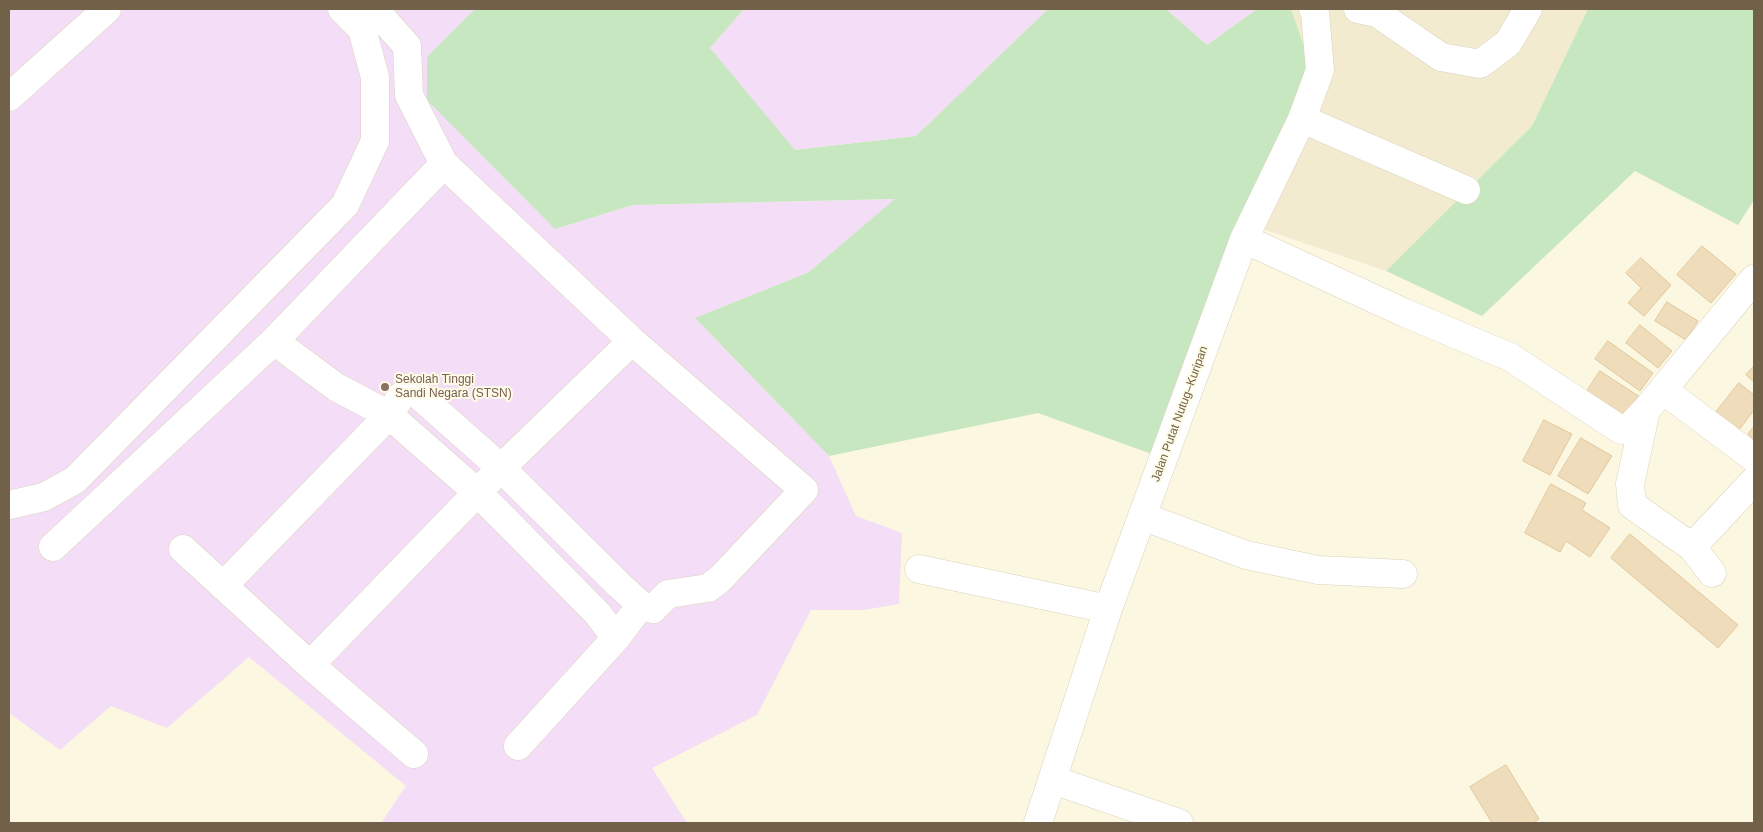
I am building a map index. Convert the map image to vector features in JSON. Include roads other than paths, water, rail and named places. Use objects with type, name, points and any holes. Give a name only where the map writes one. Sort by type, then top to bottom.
[{"type":"street","points":[[9,97],[107,9]]},
{"type":"street","points":[[9,505],[44,497],[75,480],[345,205],[375,141],[375,77],[362,28],[342,9]]},
{"type":"street","points":[[223,586],[389,415],[401,396],[414,392],[501,468],[642,605],[653,609],[668,594],[708,588],[720,580],[804,490],[632,341],[444,164],[409,95],[407,46],[374,9]]},
{"type":"street","points":[[1314,11],[1345,9]]},
{"type":"street","points":[[1358,9],[1377,14],[1441,57],[1480,64],[1508,43],[1528,9]]},
{"type":"street","name":"Jalan Putat Nutug–Kuripan","points":[[1038,823],[1108,609],[1244,240],[1302,119],[1320,70],[1314,11]]},
{"type":"street","points":[[1302,119],[1466,190]]},
{"type":"street","points":[[53,547],[274,341],[444,164]]},
{"type":"street","points":[[1244,240],[1405,313],[1510,357],[1621,430],[1628,429],[1654,400],[1754,279]]},
{"type":"street","points":[[274,341],[336,387],[389,415],[478,494],[597,613],[616,638]]},
{"type":"street","points":[[310,665],[478,494],[501,468],[632,341]]},
{"type":"street","points":[[1654,400],[1754,458]]},
{"type":"street","points":[[1654,400],[1630,484],[1632,505],[1692,547],[1712,573]]},
{"type":"street","points":[[1692,547],[1754,481]]},
{"type":"street","points":[[1142,516],[1246,555],[1318,570],[1403,574]]},
{"type":"street","points":[[183,549],[310,665],[414,754]]},
{"type":"street","points":[[919,569],[1108,609]]},
{"type":"street","points":[[518,746],[616,638],[642,605]]},
{"type":"street","points":[[1053,780],[1179,823]]},
{"type":"place","name":"Sekolah Tinggi Sandi Negara (STSN)","points":[[385,387]]}]
